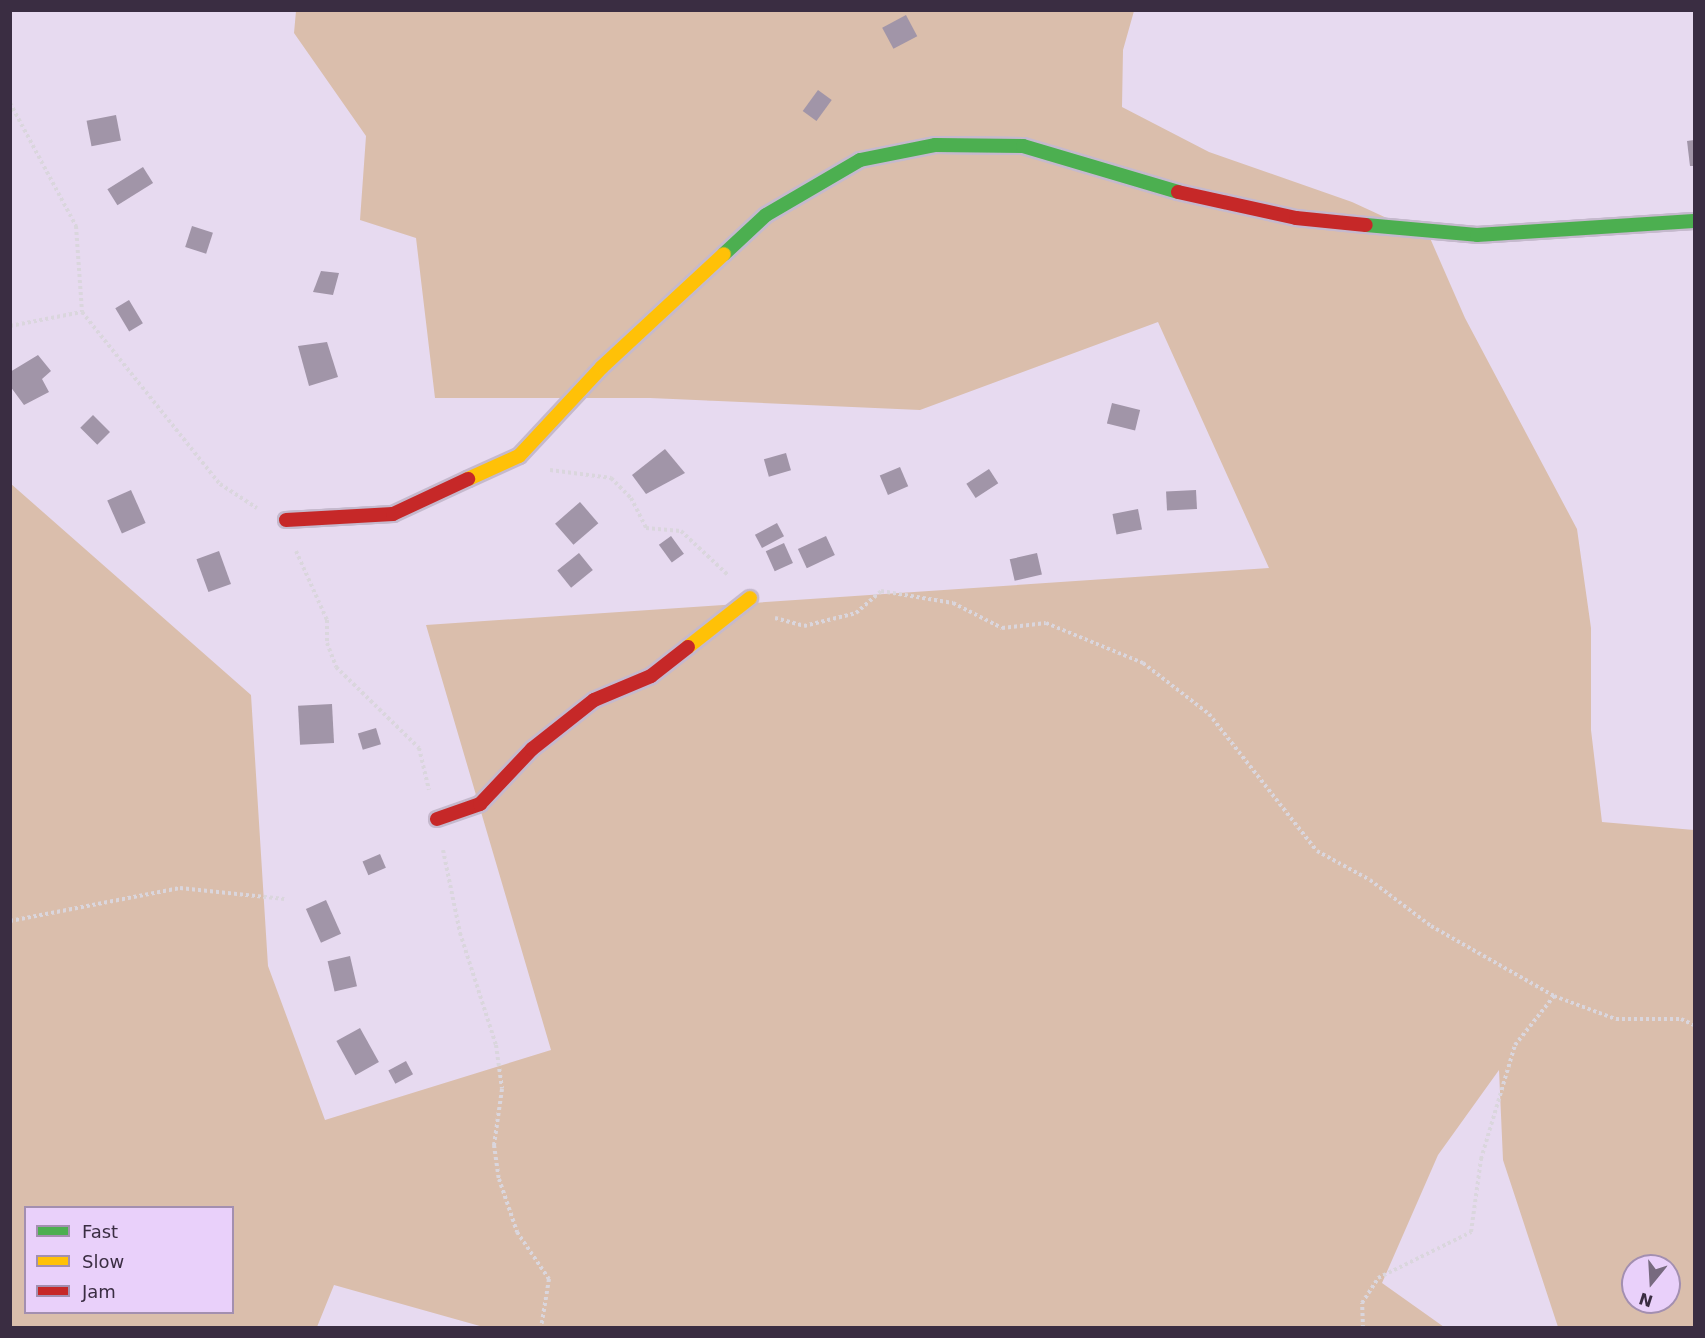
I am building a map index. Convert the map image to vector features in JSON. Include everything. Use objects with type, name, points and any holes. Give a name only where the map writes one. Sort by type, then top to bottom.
[{"type":"street","points":[[286,520],[393,514],[519,456],[602,367],[766,214],[860,160],[935,145],[1023,146],[1145,185],[1296,218],[1477,235],[1695,221]]},
{"type":"street","points":[[436,819],[480,804],[531,749],[594,700],[651,676],[750,598]]},
{"type":"path","points":[[10,103],[76,226],[81,312],[220,484],[286,520],[327,620],[327,643],[336,667],[419,748],[460,933],[496,1045],[502,1089],[494,1145],[499,1179],[517,1232],[549,1279],[541,1328]]},
{"type":"path","points":[[10,326],[81,312]]},
{"type":"path","points":[[519,456],[562,475],[611,478],[631,498],[646,528],[681,531],[769,617],[804,626],[856,613],[881,591],[953,603],[1002,628],[1046,623],[1143,663],[1209,714],[1317,851],[1370,880],[1431,926],[1554,996],[1616,1019],[1682,1020],[1695,1025]]},
{"type":"path","points":[[10,921],[180,888],[284,899]]},
{"type":"path","points":[[1363,1328],[1362,1303],[1378,1278],[1471,1232],[1481,1159],[1515,1045],[1554,996]]},
{"type":"shaded area","points":[[296,11],[1134,11],[1123,50],[1122,107],[1209,152],[1352,202],[1430,238],[1465,318],[1577,529],[1591,628],[1591,730],[1602,822],[1694,830],[1694,1327],[1558,1327],[1503,1160],[1499,1070],[1438,1155],[1382,1283],[1444,1327],[487,1328],[334,1285],[317,1327],[11,1327],[10,483],[251,695],[268,966],[325,1120],[551,1050],[426,625],[1269,568],[1158,322],[920,410],[650,398],[435,398],[416,238],[360,220],[366,136],[294,33]]},
{"type":"building","points":[[906,15],[917,36],[893,49],[882,28]]},
{"type":"building","points":[[818,90],[832,100],[816,121],[803,111]]},
{"type":"building","points":[[116,115],[121,141],[92,146],[87,121]]},
{"type":"building","points":[[1694,140],[1694,166],[1690,166],[1687,141]]},
{"type":"building","points":[[143,167],[153,183],[117,205],[107,189]]},
{"type":"building","points":[[192,226],[213,233],[206,254],[185,247]]},
{"type":"building","points":[[321,271],[339,273],[333,295],[313,292]]},
{"type":"building","points":[[129,300],[143,323],[129,331],[115,308]]},
{"type":"building","points":[[327,342],[338,377],[309,386],[298,346]]},
{"type":"building","points":[[38,355],[51,371],[42,379],[49,392],[24,405],[10,386],[10,372]]},
{"type":"building","points":[[1112,403],[1140,410],[1135,430],[1107,423]]},
{"type":"building","points":[[93,415],[110,432],[97,445],[80,428]]},
{"type":"building","points":[[665,449],[685,473],[646,494],[632,475]]},
{"type":"building","points":[[786,453],[791,470],[769,477],[764,459]]},
{"type":"building","points":[[900,467],[908,486],[888,495],[880,476]]},
{"type":"building","points":[[989,469],[998,483],[976,498],[966,484]]},
{"type":"building","points":[[131,490],[146,523],[122,533],[107,501]]},
{"type":"building","points":[[1196,490],[1197,509],[1167,511],[1166,492]]},
{"type":"building","points":[[580,502],[598,523],[573,545],[555,524]]},
{"type":"building","points":[[1138,509],[1142,530],[1116,535],[1112,514]]},
{"type":"building","points":[[777,523],[784,536],[762,548],[755,535]]},
{"type":"building","points":[[671,536],[684,554],[672,563],[659,545]]},
{"type":"building","points":[[826,536],[835,555],[807,568],[798,549]]},
{"type":"building","points":[[784,543],[793,563],[775,571],[766,551]]},
{"type":"building","points":[[219,551],[231,584],[208,592],[196,559]]},
{"type":"building","points":[[579,553],[593,570],[571,588],[557,571]]},
{"type":"building","points":[[1037,553],[1042,574],[1015,581],[1010,559]]},
{"type":"building","points":[[332,704],[334,743],[300,745],[298,706]]},
{"type":"building","points":[[376,728],[381,744],[363,750],[358,734]]},
{"type":"building","points":[[380,854],[386,868],[368,875],[363,861]]},
{"type":"building","points":[[326,900],[341,934],[321,943],[306,909]]},
{"type":"building","points":[[350,956],[357,986],[335,991],[328,961]]},
{"type":"building","points":[[360,1028],[379,1062],[355,1075],[336,1041]]},
{"type":"building","points":[[406,1061],[413,1074],[395,1084],[388,1070]]},
{"type":"traffic: fast","points":[[724,254],[766,215],[860,160],[935,145],[1023,146],[1178,192]]},
{"type":"traffic: fast","points":[[1366,225],[1477,235],[1694,221]]},
{"type":"traffic: slow","points":[[468,479],[519,456],[602,367],[724,254]]},
{"type":"traffic: slow","points":[[688,647],[750,598]]},
{"type":"traffic: jam","points":[[1178,192],[1296,218],[1366,225]]},
{"type":"traffic: jam","points":[[286,520],[393,514],[468,479]]},
{"type":"traffic: jam","points":[[437,819],[480,804],[532,749],[594,700],[651,676],[688,647]]}]
